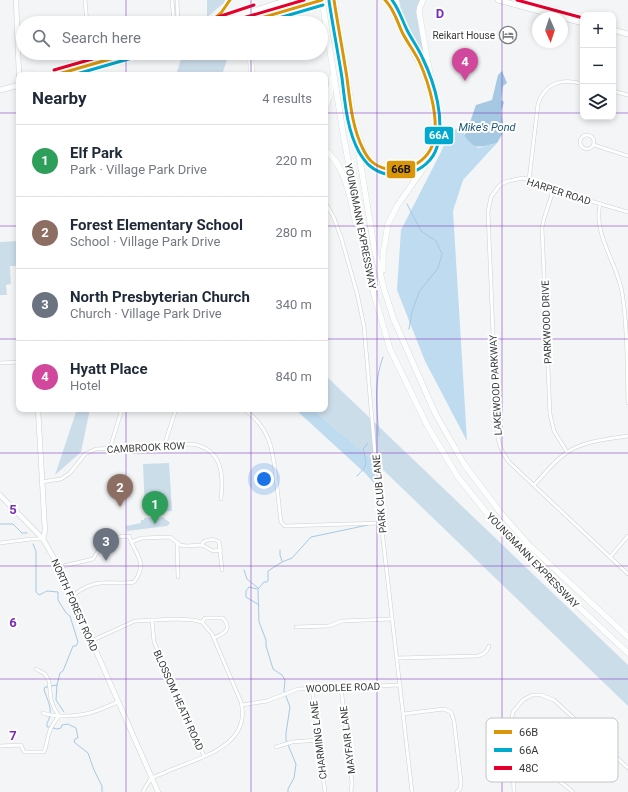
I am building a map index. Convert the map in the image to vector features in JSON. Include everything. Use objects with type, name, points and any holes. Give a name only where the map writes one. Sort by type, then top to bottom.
[{"type":"highway","points":[[220,16],[230,0]]},
{"type":"highway","name":"YOUNGMANN EXPRESSWAY","points":[[322,0],[324,16]]},
{"type":"highway","name":"YOUNGMANN EXPRESSWAY","points":[[334,0],[374,247],[384,289],[394,320],[435,413],[464,464],[500,512],[528,544],[628,637]]},
{"type":"highway","points":[[385,0],[394,10]]},
{"type":"highway","points":[[354,123],[367,157],[376,165],[386,169],[407,169],[418,165],[427,155],[433,143],[435,126],[428,83],[421,64],[399,26],[392,0]]},
{"type":"highway","points":[[396,0],[403,26],[422,58],[432,87]]},
{"type":"highway","points":[[384,289],[383,254],[388,224],[397,206],[432,156],[438,144],[439,126],[420,12],[420,7],[423,0]]},
{"type":"highway","points":[[269,16],[273,14]]},
{"type":"highway","name":"YOUNGMANN EXPRESSWAY","points":[[328,39],[364,253],[374,294],[390,349],[428,427],[458,477],[494,522],[550,580],[628,653]]},
{"type":"highway","points":[[252,60],[254,72]]},
{"type":"highway","points":[[328,100],[330,96],[332,65]]},
{"type":"highway","points":[[328,153],[336,161],[343,175],[364,253]]},
{"type":"main road","points":[[16,0],[17,16]]},
{"type":"main road","points":[[238,16],[287,0]]},
{"type":"main road","points":[[267,16],[322,0]]},
{"type":"main road","points":[[498,0],[580,22]]},
{"type":"main road","points":[[616,31],[628,34]]},
{"type":"main road","points":[[18,60],[19,72]]},
{"type":"main road","points":[[64,72],[106,60]]},
{"type":"main road","points":[[0,90],[16,86]]},
{"type":"main road","points":[[38,412],[45,531],[43,539]]},
{"type":"main road","name":"NORTH FOREST ROAD","points":[[0,495],[43,539],[59,567],[158,792]]},
{"type":"street","points":[[85,0],[86,16]]},
{"type":"street","points":[[172,0],[173,16]]},
{"type":"street","points":[[177,0],[178,16]]},
{"type":"street","points":[[89,60],[90,72]]},
{"type":"street","points":[[529,180],[538,104],[541,96],[547,89],[560,82],[568,80],[580,83]]},
{"type":"street","points":[[616,92],[628,95]]},
{"type":"street","points":[[585,135],[589,136],[594,140],[594,145],[590,149],[585,150],[581,147],[580,140],[585,135]]},
{"type":"street","points":[[594,145],[628,156]]},
{"type":"street","name":"HARPER ROAD","points":[[494,192],[508,180],[523,178],[553,190],[628,212]]},
{"type":"street","name":"PARKWOOD DRIVE","points":[[553,190],[542,228],[550,414],[554,430],[567,452]]},
{"type":"street","name":"LAKEWOOD PARKWAY","points":[[494,192],[489,202],[488,212],[498,440],[501,451],[505,458],[628,574]]},
{"type":"street","points":[[600,204],[598,215],[601,232],[618,275],[623,298],[628,403]]},
{"type":"street","name":"PARK CLUB LANE","points":[[328,208],[337,225],[363,320],[381,522],[412,792]]},
{"type":"street","points":[[0,363],[16,362]]},
{"type":"street","points":[[110,448],[121,412]]},
{"type":"street","points":[[164,446],[175,412]]},
{"type":"street","points":[[248,412],[258,421],[270,440],[274,456],[281,522],[285,526],[381,522]]},
{"type":"street","points":[[534,485],[567,452],[585,444],[628,436]]},
{"type":"street","name":"CAMBROOK ROW","points":[[41,482],[61,479],[70,473],[85,454],[96,449],[197,445],[211,453],[218,461],[222,471],[223,480],[221,499]]},
{"type":"street","points":[[59,567],[93,558],[103,544],[116,537],[129,536],[138,552],[141,568],[139,576],[134,582],[124,584],[99,583],[77,592],[71,597]]},
{"type":"street","points":[[610,557],[628,536]]},
{"type":"street","points":[[131,542],[142,538],[170,537],[180,545],[202,546],[213,551],[220,550]]},
{"type":"street","points":[[0,543],[43,539]]},
{"type":"street","points":[[202,546],[203,542],[214,539],[219,542],[222,570]]},
{"type":"street","points":[[177,542],[178,577]]},
{"type":"street","points":[[202,622],[205,618],[213,617],[223,618],[227,622],[225,633],[214,638]]},
{"type":"street","points":[[91,641],[135,621],[184,619],[202,622],[214,638],[242,705],[241,722],[234,737],[228,743],[220,749],[151,778],[143,792]]},
{"type":"street","points":[[296,627],[329,626],[342,621],[392,619]]},
{"type":"street","name":"BLOSSOM HEATH ROAD","points":[[152,620],[154,642],[204,756]]},
{"type":"street","points":[[397,658],[478,656],[484,654],[489,646]]},
{"type":"street","points":[[36,669],[45,674],[49,681],[51,700],[59,716]]},
{"type":"street","name":"WOODLEE ROAD","points":[[242,705],[267,701],[298,689],[400,685]]},
{"type":"street","name":"MAYFAIR LANE","points":[[341,687],[352,783],[351,792]]},
{"type":"street","name":"CHARMING LANE","points":[[312,688],[324,792]]},
{"type":"street","points":[[512,718],[513,712],[523,700],[532,695],[541,695],[554,700],[574,718]]},
{"type":"street","points":[[43,712],[50,715],[59,716],[88,715],[118,702]]},
{"type":"street","points":[[403,714],[441,709],[447,709],[451,712],[454,721],[461,782],[460,789],[457,792]]},
{"type":"street","points":[[0,746],[20,745],[22,746],[24,752],[44,752],[51,728],[59,716]]},
{"type":"street","points":[[276,747],[292,742],[318,740]]},
{"type":"street","points":[[618,759],[628,768]]},
{"type":"street","points":[[562,782],[573,792]]},
{"type":"shaded area","points":[[207,0],[225,0],[224,3],[207,16]]},
{"type":"shaded area","points":[[399,0],[421,0],[419,7],[426,60],[404,21]]},
{"type":"shaded area","points":[[181,60],[227,60],[223,72],[177,72]]},
{"type":"shaded area","points":[[465,124],[464,135],[478,148],[497,143],[463,180],[453,211],[467,441],[425,361],[397,290],[401,230],[441,152],[449,133]]},
{"type":"shaded area","points":[[16,241],[16,266],[10,266],[11,284],[6,285],[7,295],[0,295],[0,242]]},
{"type":"shaded area","points":[[328,378],[628,665],[628,706],[376,463],[316,412],[328,412]]},
{"type":"shaded area","points":[[76,412],[89,412],[81,452],[55,475]]},
{"type":"shaded area","points":[[298,412],[316,412],[376,463],[378,488],[366,474]]},
{"type":"shaded area","points":[[169,463],[172,511],[145,513],[143,464]]},
{"type":"shaded area","points":[[163,517],[170,523],[167,526],[127,531],[126,526],[141,523],[141,520],[144,520],[144,518]]},
{"type":"water","name":"Mike's Pond","points":[[502,71],[507,83],[503,86],[501,100],[504,102],[501,111],[504,131],[497,143],[475,146],[471,144],[464,135],[471,128],[470,122],[476,105],[492,100],[498,75]]},
{"type":"waterway","points":[[407,204],[421,231],[436,241],[442,254],[438,268],[419,292],[412,312],[409,329]]},
{"type":"waterway","points":[[379,436],[377,386],[383,357]]},
{"type":"waterway","points":[[357,476],[365,467],[366,461],[363,449],[368,443]]},
{"type":"waterway","points":[[0,524],[13,524],[22,533],[27,533]]},
{"type":"waterway","points":[[288,792],[294,778],[296,764],[286,740],[290,707],[284,691],[285,680],[282,675],[273,669],[266,646],[266,640],[259,622],[258,589],[264,582],[268,581],[268,571],[282,562],[292,558],[311,537],[368,525]]},
{"type":"waterway","points":[[33,544],[36,551],[36,592],[39,595],[47,591],[58,592],[58,600],[66,613],[70,616],[78,642],[76,646],[73,646],[63,671],[60,673],[57,685],[51,686]]},
{"type":"waterway","points":[[280,550],[282,561]]},
{"type":"waterway","points":[[244,570],[247,579],[258,588]]},
{"type":"waterway","points":[[257,589],[249,587],[246,591],[246,597],[259,605]]},
{"type":"waterway","points":[[57,685],[56,700],[64,712]]},
{"type":"waterway","points":[[48,687],[45,687],[44,690],[49,702],[50,715],[47,727],[50,727]]},
{"type":"waterway","points":[[53,728],[61,728],[62,725],[68,724],[76,728],[78,738],[75,739],[74,742],[88,753],[102,786],[102,792]]},
{"type":"transit line","name":"66B","points":[[217,16],[230,0]]},
{"type":"transit line","name":"48C","points":[[250,16],[304,0]]},
{"type":"transit line","name":"66B","points":[[268,16],[322,0]]},
{"type":"transit line","name":"66B","points":[[334,0],[352,114],[359,141],[371,161],[387,169],[396,170],[414,165],[428,154],[432,146],[435,126],[433,103],[427,80],[419,61],[402,32],[393,11],[385,0]]},
{"type":"transit line","name":"66A","points":[[329,1],[347,116],[355,144],[362,158],[370,166],[388,174],[398,175],[418,170],[433,156],[437,147],[440,125],[438,102],[431,79],[420,52],[392,0]]},
{"type":"transit line","name":"48C","points":[[517,0],[580,17]]},
{"type":"transit line","name":"48C","points":[[221,16],[254,5]]},
{"type":"transit line","name":"66A","points":[[286,16],[323,5]]},
{"type":"transit line","name":"48C","points":[[54,70],[89,60]]},
{"type":"transit line","name":"66B","points":[[65,72],[107,60]]},
{"type":"transit line","name":"66A","points":[[83,72],[125,60]]},
{"type":"place","name":"Reikart House","points":[[508,35]]},
{"type":"place","name":"Hyatt Place","points":[[465,81]]},
{"type":"place","name":"Forest Elementary School","points":[[120,507]]},
{"type":"place","name":"Elf Park","points":[[155,524]]},
{"type":"place","name":"North Presbyterian Church","points":[[106,561]]}]
